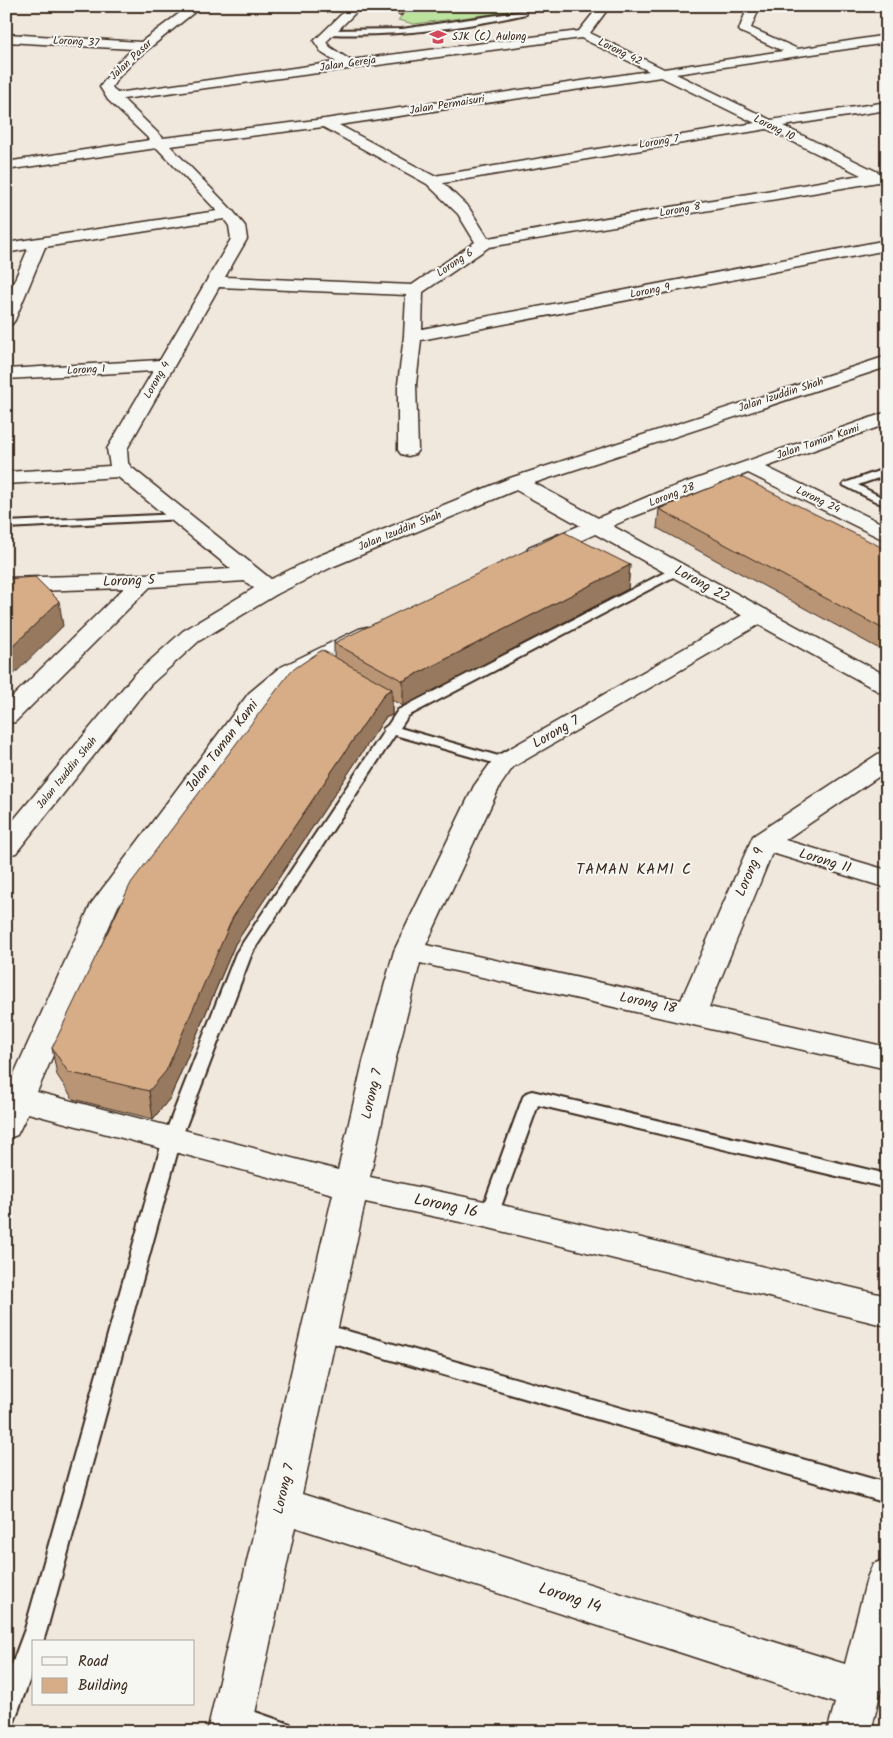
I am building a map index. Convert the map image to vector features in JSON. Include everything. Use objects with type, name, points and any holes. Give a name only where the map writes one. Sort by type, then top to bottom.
[{"type":"street","name":"Jalan Pasar","points":[[160,143],[113,97],[106,87],[109,78],[197,6]]},
{"type":"street","points":[[348,64],[326,50],[320,41],[357,6]]},
{"type":"street","name":"Lorong 42","points":[[606,6],[583,34],[662,72]]},
{"type":"street","points":[[754,6],[745,30],[797,52]]},
{"type":"street","name":"Jalan Gereja","points":[[113,97],[583,34]]},
{"type":"street","name":"Lorong 37","points":[[6,38],[146,46]]},
{"type":"street","name":"Jalan Permaisuri","points":[[6,166],[160,143],[325,123],[887,39]]},
{"type":"street","name":"Lorong 10","points":[[662,72],[881,179]]},
{"type":"street","name":"Lorong 7","points":[[432,181],[646,144],[887,106]]},
{"type":"street","name":"Lorong 6","points":[[325,123],[432,181],[464,211],[484,243],[415,290]]},
{"type":"street","name":"Lorong 4","points":[[123,471],[118,463],[117,449],[240,239],[237,226],[228,214],[160,143]]},
{"type":"street","name":"Lorong 8","points":[[484,243],[881,179]]},
{"type":"street","points":[[6,248],[228,214]]},
{"type":"street","points":[[6,320],[39,243]]},
{"type":"street","name":"Lorong 9","points":[[413,336],[887,245]]},
{"type":"street","points":[[215,282],[415,290],[413,336],[407,384],[408,450]]},
{"type":"street","name":"Jalan Izuddin Shah","points":[[7,845],[142,680],[191,636],[260,581],[324,562],[517,482],[887,361]]},
{"type":"street","name":"Lorong 1","points":[[6,374],[166,365]]},
{"type":"street","name":"Jalan Taman Kami","points":[[749,466],[887,418]]},
{"type":"street","name":"Lorong 28","points":[[595,524],[749,466]]},
{"type":"street","name":"Lorong 24","points":[[749,466],[886,534]]},
{"type":"street","points":[[6,478],[123,471],[260,581]]},
{"type":"street","name":"Lorong 22","points":[[517,482],[887,686]]},
{"type":"street","points":[[515,563],[595,524]]},
{"type":"street","points":[[6,717],[144,581]]},
{"type":"street","name":"Lorong 5","points":[[6,585],[144,581],[260,581]]},
{"type":"street","name":"Lorong 7","points":[[231,1724],[379,1062],[409,951],[487,786],[504,762],[759,615]]},
{"type":"street","name":"Jalan Taman Kami","points":[[10,1107],[104,904],[258,698],[287,673],[317,666],[390,623]]},
{"type":"street","name":"Lorong 9","points":[[692,1013],[763,842],[887,759]]},
{"type":"street","name":"Lorong 11","points":[[763,842],[887,879]]},
{"type":"street","name":"Lorong 18","points":[[409,951],[887,1058]]},
{"type":"street","name":"Lorong 16","points":[[10,1107],[172,1139],[351,1186],[489,1215],[887,1311]]},
{"type":"street","name":"Lorong 14","points":[[281,1505],[860,1690]]},
{"type":"street","points":[[849,1732],[887,1578]]},
{"type":"lane","points":[[329,32],[391,33],[524,13]]},
{"type":"lane","points":[[887,471],[849,485],[887,504]]},
{"type":"lane","points":[[6,525],[180,517]]},
{"type":"lane","points":[[32,1640],[172,1139],[244,953],[390,730],[399,710],[677,570]]},
{"type":"lane","points":[[390,730],[504,762]]},
{"type":"lane","points":[[489,1215],[532,1097],[887,1181]]},
{"type":"lane","points":[[319,1331],[887,1493]]},
{"type":"lane","points":[[6,1714],[32,1640]]},
{"type":"lane","points":[[231,1724],[282,1732]]},
{"type":"green space","points":[[411,6],[516,6],[511,11],[500,13],[414,24],[398,20]]},
{"type":"building","points":[[739,476],[887,550],[887,631],[659,509]]},
{"type":"building","points":[[564,532],[630,565],[403,681],[334,643]]},
{"type":"building","points":[[35,577],[59,601],[6,653],[6,579]]},
{"type":"building","points":[[322,650],[392,689],[385,693],[233,917],[166,1071],[149,1091],[68,1072],[52,1048],[131,883],[291,671]]},
{"type":"place","name":"SJK (C) Aulong","points":[[438,37]]},
{"type":"district","name":"TAMAN KAMI C","points":[[634,870]]}]
